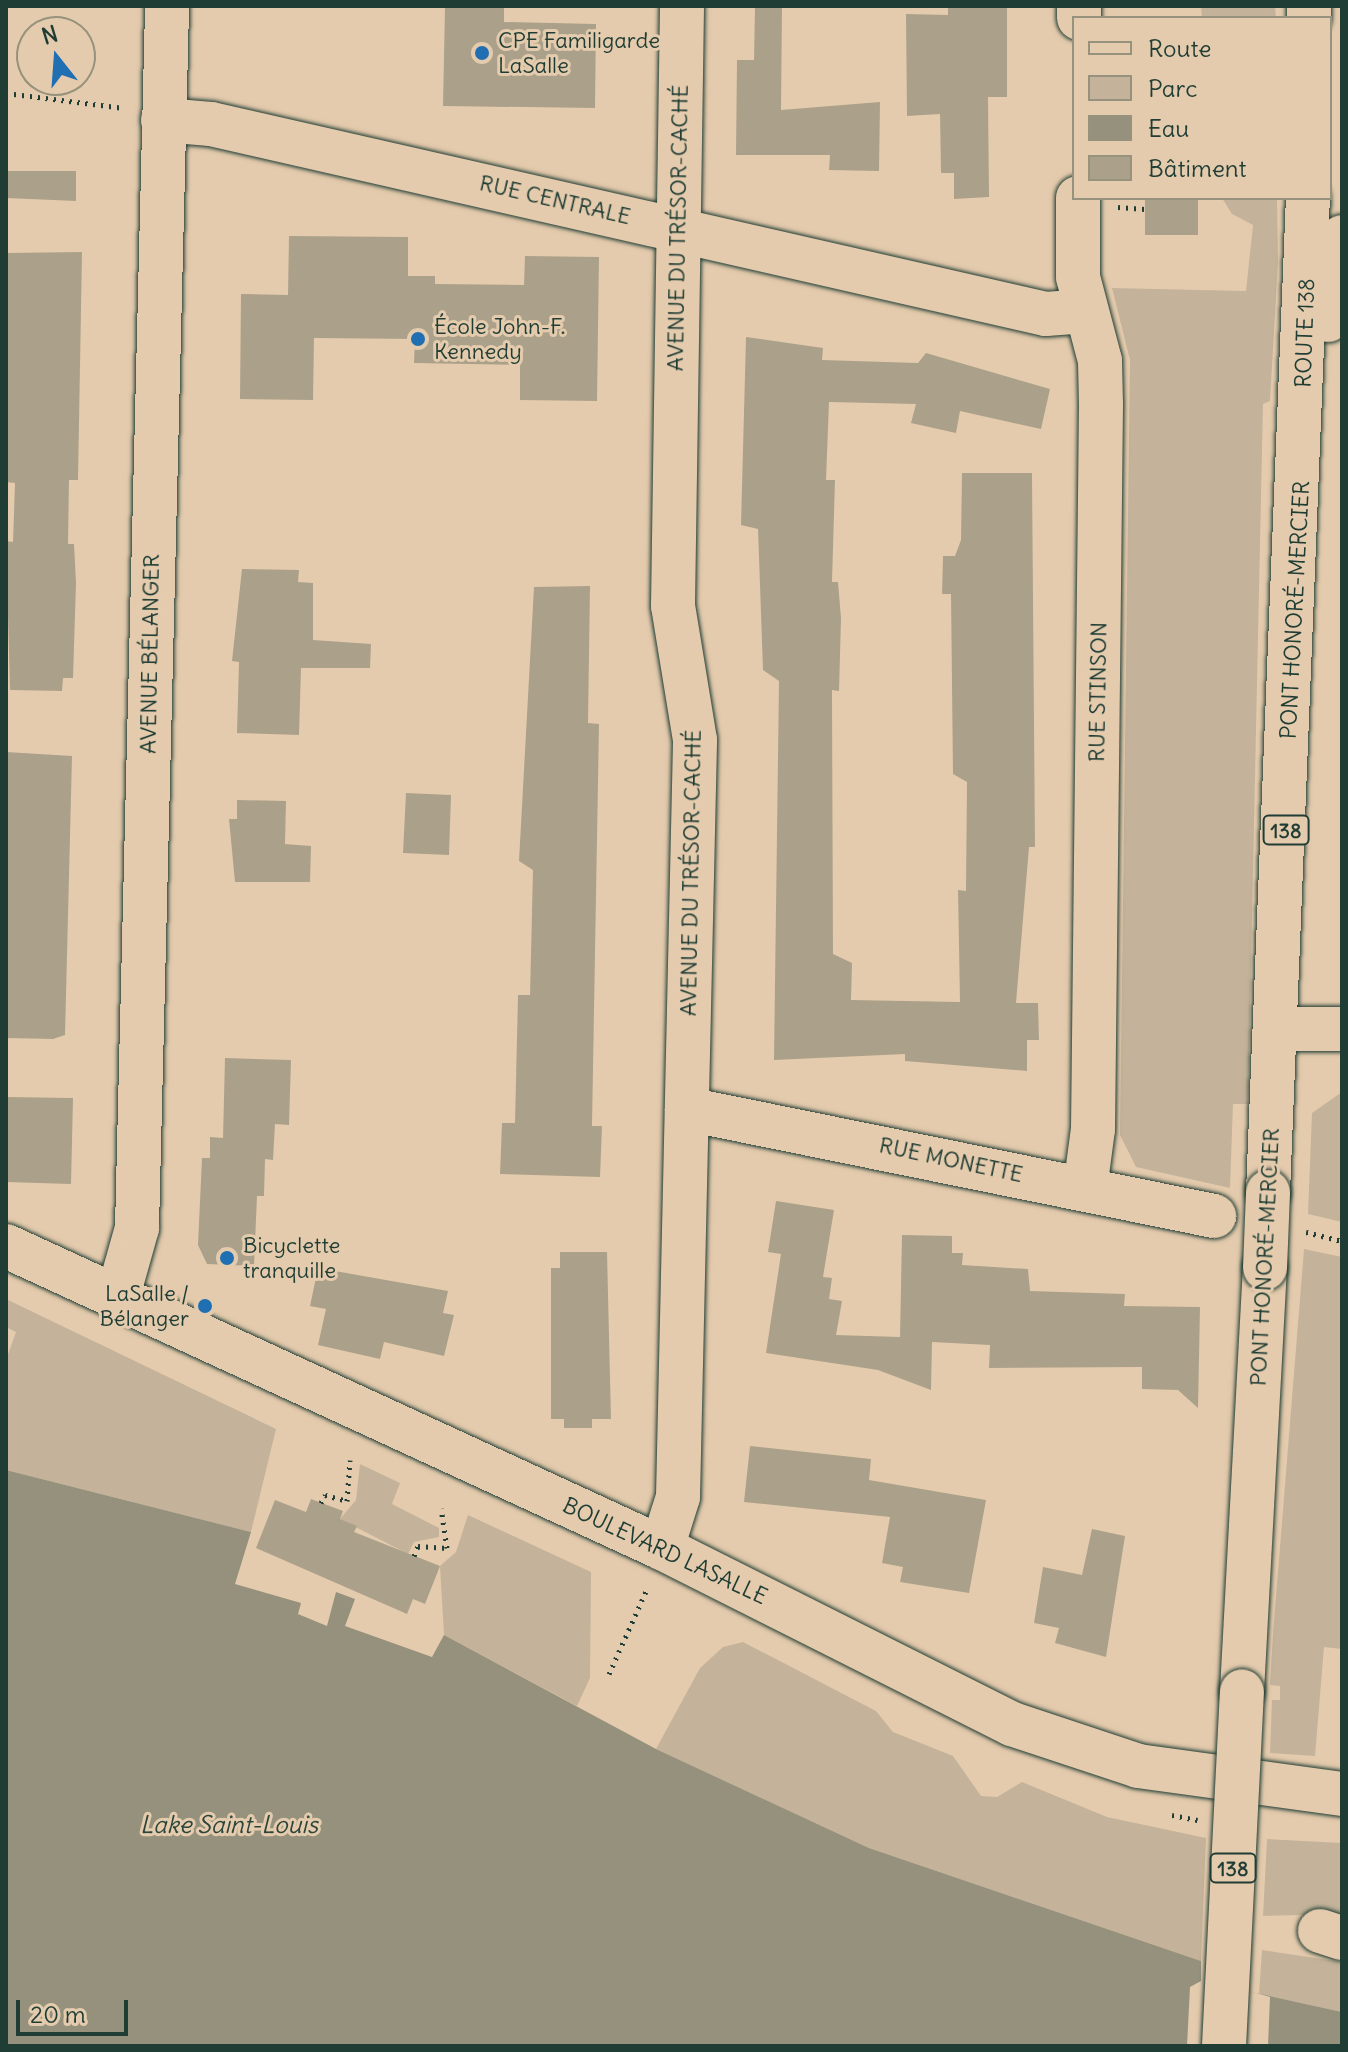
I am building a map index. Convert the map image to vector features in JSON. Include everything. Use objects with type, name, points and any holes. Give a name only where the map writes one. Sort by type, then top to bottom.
[{"type":"main road","name":"AVENUE BÉLANGER","points":[[117,1299],[137,1228],[148,115],[167,6]]},
{"type":"main road","name":"AVENUE DU TRÉSOR-CACHÉ","points":[[655,1567],[678,1497],[695,740],[673,606],[682,6]]},
{"type":"main road","name":"RUE CENTRALE","points":[[148,115],[211,124],[1046,314],[1086,311]]},
{"type":"main road","name":"ROUTE 138","points":[[1301,468],[1308,200]]},
{"type":"main road","name":"RUE STINSON","points":[[1085,1189],[1093,1129],[1101,420],[1100,361],[1086,311],[1091,202]]},
{"type":"main road","points":[[1301,468],[1342,237]]},
{"type":"main road","name":"PONT HONORÉ-MERCIER","points":[[1224,2046],[1277,1029],[1301,468]]},
{"type":"main road","points":[[1277,1029],[1342,1029]]},
{"type":"main road","name":"RUE MONETTE","points":[[687,1109],[1214,1216]]},
{"type":"main road","name":"BOULEVARD LASALLE","points":[[6,1246],[655,1567],[1058,1741],[1205,1779],[1342,1794]]},
{"type":"path","points":[[6,93],[148,115]]},
{"type":"path","points":[[1091,202],[1145,209]]},
{"type":"path","points":[[321,1503],[325,1495],[347,1501],[350,1460]]},
{"type":"path","points":[[414,1556],[418,1546],[447,1548],[441,1508]]},
{"type":"path","points":[[609,1674],[655,1567]]},
{"type":"green space","points":[[1201,6],[1275,6],[1276,16],[1202,16]]},
{"type":"green space","points":[[1223,200],[1277,200],[1278,261],[1270,401],[1263,404],[1248,1104],[1233,1104],[1230,1188],[1136,1167],[1120,1135],[1130,360],[1112,288],[1246,291],[1253,225],[1232,214]]},
{"type":"green space","points":[[1342,1092],[1342,1222],[1308,1214],[1312,1113]]},
{"type":"green space","points":[[1304,1249],[1342,1257],[1342,1649],[1324,1647],[1315,1756],[1270,1753],[1272,1700],[1280,1700],[1280,1686],[1270,1685]]},
{"type":"green space","points":[[6,1299],[276,1429],[251,1532],[6,1470],[6,1360],[16,1332],[6,1327]]},
{"type":"green space","points":[[360,1464],[400,1483],[392,1504],[439,1528],[439,1537],[414,1542],[408,1554],[340,1519],[356,1500]]},
{"type":"green space","points":[[468,1515],[591,1572],[590,1678],[577,1706],[444,1635],[440,1566],[456,1552]]},
{"type":"green space","points":[[743,1642],[876,1711],[893,1732],[953,1756],[981,1796],[997,1797],[1022,1782],[1107,1817],[1206,1838],[1201,1961],[869,1848],[656,1749],[700,1668],[723,1647]]},
{"type":"green space","points":[[1267,1839],[1342,1843],[1342,1914],[1263,1916]]},
{"type":"green space","points":[[1262,1950],[1342,1962],[1342,2012],[1259,1994]]},
{"type":"water","name":"Lake Saint-Louis","points":[[6,1470],[251,1532],[235,1584],[301,1603],[298,1614],[327,1626],[336,1592],[355,1599],[345,1626],[432,1657],[444,1635],[656,1749],[869,1848],[1201,1961],[1201,1981],[1342,2012],[1342,2046],[6,2046]]},
{"type":"pier","points":[[1201,1957],[1205,1978],[1270,1997],[1268,2046],[1187,2046],[1190,1987],[1201,1981]]},
{"type":"building","points":[[445,6],[504,7],[504,22],[596,24],[595,108],[443,106]]},
{"type":"building","points":[[755,6],[782,6],[781,110],[880,102],[879,171],[829,170],[830,155],[736,155],[737,60],[754,60]]},
{"type":"building","points":[[948,6],[1007,6],[1007,97],[988,97],[989,197],[954,199],[954,173],[941,173],[940,114],[907,116],[906,14],[948,15]]},
{"type":"building","points":[[6,171],[76,171],[76,201],[6,198]]},
{"type":"building","points":[[1145,200],[1198,200],[1198,235],[1145,235]]},
{"type":"building","points":[[289,236],[408,237],[408,276],[435,276],[435,284],[524,285],[525,256],[599,257],[597,401],[520,400],[520,365],[414,363],[415,339],[314,338],[313,400],[240,399],[241,294],[288,295]]},
{"type":"building","points":[[82,252],[78,480],[69,480],[68,544],[74,544],[76,583],[73,678],[63,678],[62,691],[10,690],[6,541],[13,542],[15,483],[6,482],[6,253]]},
{"type":"building","points":[[746,337],[823,348],[822,360],[918,363],[926,353],[1050,389],[1041,429],[960,411],[956,433],[911,423],[916,404],[829,402],[826,480],[835,480],[832,582],[838,582],[841,618],[839,691],[832,690],[833,954],[852,963],[851,1000],[960,1002],[958,890],[966,891],[967,782],[953,774],[951,594],[942,594],[943,556],[955,556],[961,540],[962,473],[1032,473],[1035,847],[1029,847],[1016,1003],[1038,1003],[1039,1040],[1027,1040],[1027,1071],[905,1061],[905,1054],[774,1060],[779,681],[763,670],[758,529],[741,525]]},
{"type":"building","points":[[242,569],[299,570],[298,582],[313,583],[313,640],[371,644],[370,668],[301,668],[299,735],[237,733],[239,662],[232,661]]},
{"type":"building","points":[[590,586],[588,723],[599,724],[592,1126],[602,1126],[600,1177],[500,1174],[502,1123],[515,1123],[518,995],[530,995],[533,870],[519,861],[534,587]]},
{"type":"building","points":[[6,752],[72,756],[65,1035],[53,1039],[6,1038]]},
{"type":"building","points":[[406,793],[451,795],[449,855],[403,853]]},
{"type":"building","points":[[237,800],[286,801],[285,844],[311,846],[310,882],[235,882],[229,819],[237,819]]},
{"type":"building","points":[[225,1058],[291,1060],[289,1125],[275,1124],[273,1160],[265,1159],[264,1196],[257,1196],[254,1266],[207,1264],[198,1245],[202,1158],[210,1158],[210,1137],[223,1138]]},
{"type":"building","points":[[6,1097],[73,1098],[71,1184],[6,1182]]},
{"type":"building","points":[[776,1201],[834,1210],[823,1277],[832,1278],[829,1299],[842,1301],[836,1335],[900,1337],[902,1235],[952,1236],[952,1253],[963,1253],[962,1265],[1028,1269],[1030,1291],[1125,1294],[1124,1306],[1200,1307],[1198,1408],[1178,1390],[1142,1389],[1142,1367],[989,1368],[990,1345],[932,1342],[931,1390],[878,1370],[766,1353],[781,1254],[768,1252]]},
{"type":"building","points":[[560,1252],[607,1252],[611,1419],[592,1419],[592,1428],[564,1428],[564,1419],[551,1419],[551,1268],[560,1268]]},
{"type":"building","points":[[318,1268],[448,1291],[443,1313],[454,1315],[444,1356],[384,1342],[380,1359],[318,1345],[326,1309],[310,1306]]},
{"type":"building","points":[[750,1446],[871,1459],[869,1480],[986,1500],[969,1593],[900,1582],[903,1567],[882,1563],[890,1517],[744,1502]]},
{"type":"building","points":[[311,1499],[343,1511],[340,1519],[357,1526],[354,1532],[440,1566],[425,1604],[413,1599],[407,1614],[256,1548],[275,1500],[306,1512]]},
{"type":"building","points":[[1092,1529],[1125,1536],[1106,1657],[1055,1643],[1059,1628],[1034,1623],[1043,1567],[1082,1575]]},
{"type":"place","name":"CPE Familigarde LaSalle","points":[[482,53]]},
{"type":"place","name":"École John-F. Kennedy","points":[[418,339]]},
{"type":"place","name":"Bicyclette tranquille","points":[[227,1258]]},
{"type":"place","name":"LaSalle / Bélanger","points":[[205,1306]]}]
